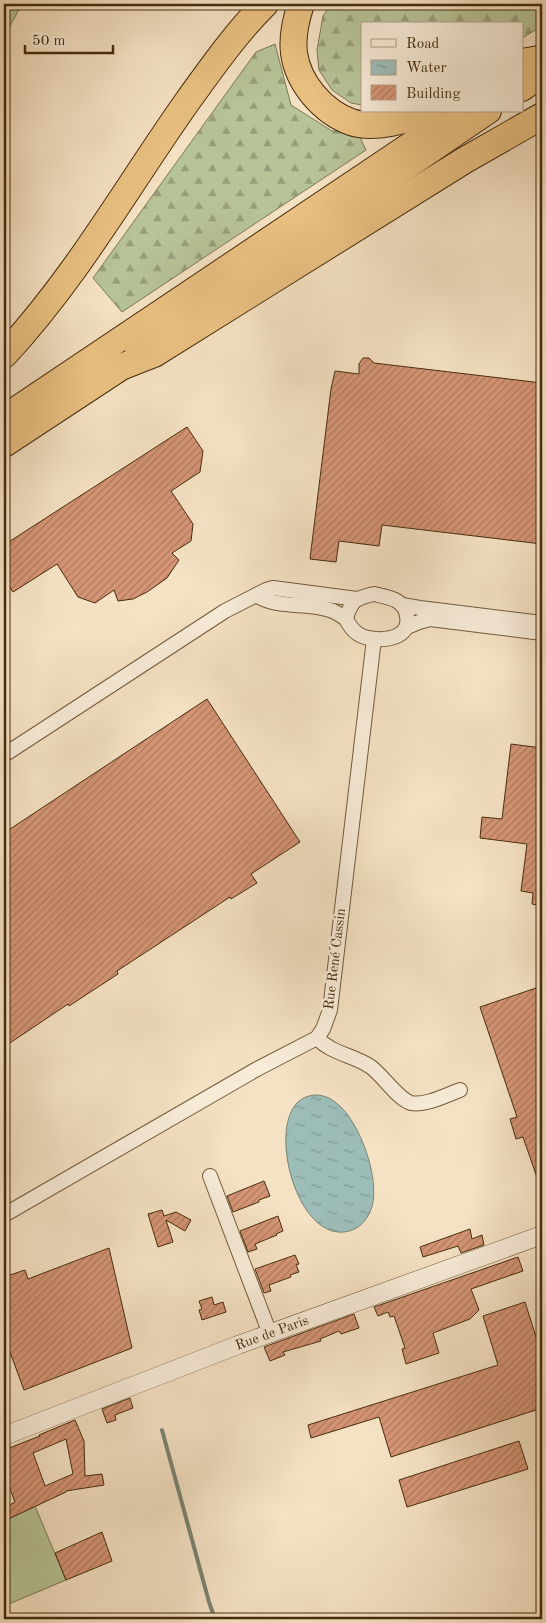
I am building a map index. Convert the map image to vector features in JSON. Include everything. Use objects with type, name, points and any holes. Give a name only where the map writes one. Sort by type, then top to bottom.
[{"type":"highway","points":[[4,355],[18,340],[84,255],[202,81],[237,34],[265,4]]},
{"type":"highway","points":[[302,4],[295,29],[294,53],[304,81],[321,103],[334,113],[352,122],[364,124],[395,122],[427,112]]},
{"type":"highway","points":[[524,85],[534,65]]},
{"type":"highway","points":[[4,417],[459,112]]},
{"type":"highway","points":[[4,444],[120,368],[147,344],[488,112]]},
{"type":"highway","points":[[120,368],[154,354],[465,160],[542,116]]},
{"type":"street","points":[[4,755],[225,612],[266,590],[273,588],[357,599]]},
{"type":"street","points":[[346,619],[351,604],[357,599],[374,594],[388,597],[402,605],[542,623]]},
{"type":"street","points":[[256,595],[265,601],[332,611],[346,619],[353,631],[367,638],[374,639],[384,640],[393,638],[401,634],[407,627],[430,619],[542,633]]},
{"type":"street","points":[[402,605],[408,619],[407,627]]},
{"type":"street","name":"Rue René Cassin","points":[[317,1038],[324,1028],[330,1010],[374,639]]},
{"type":"street","points":[[4,1216],[257,1069],[317,1038],[324,1045],[372,1068],[389,1083],[401,1098],[407,1101],[420,1103],[460,1090]]},
{"type":"street","points":[[210,1176],[270,1334]]},
{"type":"street","name":"Rue de Paris","points":[[4,1436],[270,1334],[542,1235]]},
{"type":"green space","points":[[4,4],[22,4],[4,37]]},
{"type":"green space","points":[[331,4],[542,4],[542,26],[524,37],[524,22],[361,22],[361,105],[351,103],[332,90],[319,70],[317,50],[323,16]]},
{"type":"green space","points":[[275,44],[291,105],[332,131],[357,131],[366,150],[122,312],[93,278],[256,52]]},
{"type":"green space","points":[[35,1506],[66,1580],[4,1606],[4,1521]]},
{"type":"water","points":[[314,1095],[330,1099],[344,1110],[360,1137],[367,1153],[371,1170],[374,1186],[370,1212],[360,1226],[344,1232],[327,1229],[313,1218],[301,1201],[292,1180],[287,1158],[286,1136],[289,1117],[299,1101]]},
{"type":"building","points":[[363,358],[369,358],[374,363],[542,383],[542,544],[382,525],[379,546],[339,541],[336,562],[310,559],[331,389],[335,371],[359,374],[359,364]]},
{"type":"building","points":[[187,427],[203,451],[200,472],[171,491],[193,524],[191,541],[172,553],[179,560],[167,578],[133,599],[118,601],[114,590],[95,603],[78,597],[57,564],[13,592],[4,578],[4,545]]},
{"type":"building","points":[[207,699],[300,842],[251,874],[257,883],[231,899],[230,897],[117,971],[118,974],[69,1006],[68,1004],[4,1047],[4,833]]},
{"type":"building","points":[[511,744],[542,748],[542,906],[532,904],[533,893],[521,891],[527,844],[480,838],[482,817],[502,819]]},
{"type":"building","points":[[542,986],[541,1189],[523,1137],[516,1139],[510,1119],[517,1117],[480,1007]]},
{"type":"building","points":[[264,1181],[270,1196],[233,1212],[227,1196]]},
{"type":"building","points":[[162,1210],[164,1216],[176,1212],[191,1220],[185,1231],[166,1220],[173,1242],[158,1247],[148,1214]]},
{"type":"building","points":[[278,1216],[283,1231],[255,1244],[257,1249],[248,1252],[240,1231]]},
{"type":"building","points":[[470,1229],[472,1239],[482,1235],[484,1245],[461,1253],[458,1246],[423,1257],[420,1247]]},
{"type":"building","points":[[109,1248],[132,1348],[24,1390],[7,1344],[4,1345],[4,1277],[25,1270],[28,1279]]},
{"type":"building","points":[[295,1255],[299,1264],[296,1265],[299,1272],[269,1285],[271,1291],[264,1293],[255,1269]]},
{"type":"building","points":[[518,1257],[523,1271],[471,1289],[479,1310],[470,1319],[433,1333],[439,1353],[406,1364],[402,1349],[405,1348],[394,1316],[390,1317],[388,1312],[378,1316],[374,1307]]},
{"type":"building","points":[[212,1297],[214,1305],[223,1302],[226,1312],[202,1320],[199,1310],[202,1309],[199,1301]]},
{"type":"building","points":[[525,1302],[542,1356],[542,1408],[391,1457],[379,1417],[311,1438],[308,1425],[498,1365],[483,1316]]},
{"type":"building","points":[[354,1314],[359,1328],[341,1334],[339,1331],[320,1339],[321,1341],[283,1352],[285,1355],[270,1361],[264,1347]]},
{"type":"building","points":[[130,1398],[133,1408],[115,1415],[116,1420],[107,1423],[102,1409]]},
{"type":"building","points":[[75,1420],[84,1441],[85,1476],[102,1474],[104,1485],[66,1491],[4,1521],[4,1508],[15,1502],[4,1473],[4,1450]],"holes":[[[66,1439],[73,1474],[45,1486],[33,1453]]]},
{"type":"building","points":[[519,1441],[528,1469],[407,1507],[399,1480]]},
{"type":"building","points":[[102,1532],[112,1561],[66,1580],[55,1553]]},
{"type":"waterway","points":[[162,1430],[215,1619]]}]
